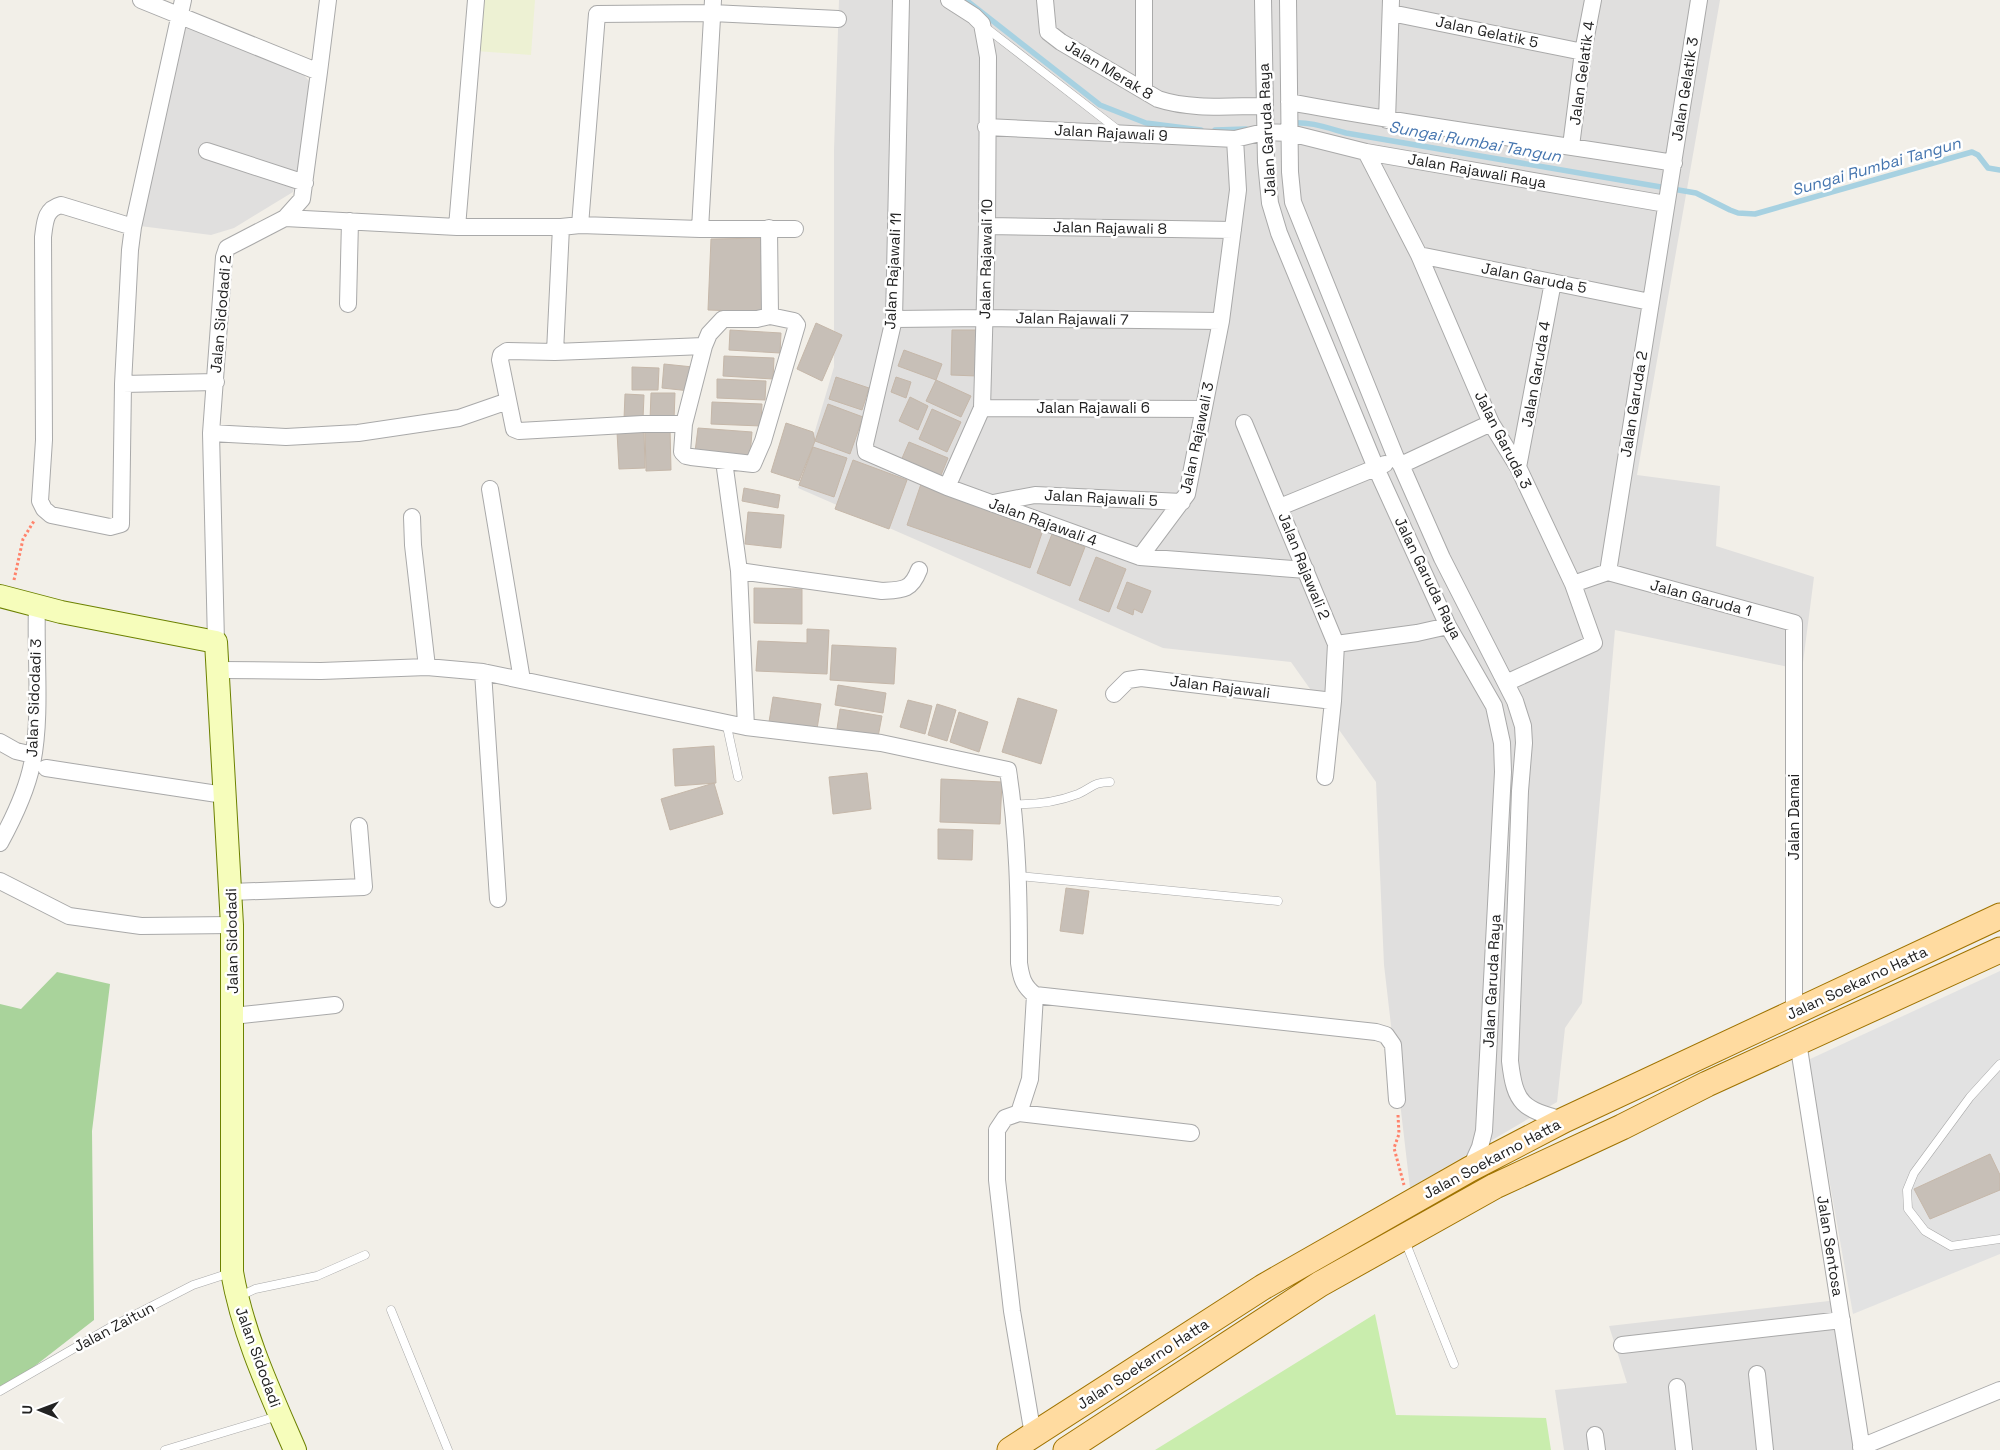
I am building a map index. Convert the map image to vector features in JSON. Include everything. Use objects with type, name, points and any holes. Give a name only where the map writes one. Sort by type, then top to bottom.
[{"type":"main road","name":"Jalan Soekarno Hatta","points":[[1010,1450],[1263,1287],[1470,1168],[1564,1120],[2000,916]]},
{"type":"main road","name":"Jalan Soekarno Hatta","points":[[1066,1450],[1320,1284],[1495,1186],[1798,1042],[2000,950]]},
{"type":"main road","points":[[1168,1347],[1184,1374]]},
{"type":"street","points":[[142,0],[181,8],[319,72]]},
{"type":"street","name":"Jalan Sidodadi 2","points":[[216,642],[211,433],[224,257],[227,248],[286,218],[302,199],[328,0]]},
{"type":"street","points":[[457,227],[476,0]]},
{"type":"street","name":"Jalan Rajawali 11","points":[[901,0],[894,320],[865,449],[866,452],[947,487]]},
{"type":"street","points":[[949,0],[974,16],[982,24]]},
{"type":"street","name":"Jalan Merak 8","points":[[1045,0],[1048,32],[1061,42],[1158,99],[1200,106],[1264,110]]},
{"type":"street","points":[[1144,0],[1144,90]]},
{"type":"street","name":"Jalan Garuda Raya","points":[[1263,0],[1264,132],[1270,203],[1279,233],[1376,468],[1448,626],[1494,706],[1502,743],[1503,762],[1484,1131],[1480,1147],[1470,1168]]},
{"type":"street","name":"Jalan Garuda Raya","points":[[1288,0],[1290,172],[1293,202],[1398,461],[1442,558],[1515,701],[1523,726],[1524,743],[1520,790],[1510,1040],[1513,1084],[1518,1096],[1526,1106],[1538,1113],[1564,1120]]},
{"type":"street","name":"Jalan Gelatik 4","points":[[1571,146],[1583,52],[1593,0]]},
{"type":"street","name":"Jalan Gelatik 3","points":[[1667,202],[1699,0]]},
{"type":"street","points":[[1387,120],[1391,6]]},
{"type":"street","name":"Jalan Gelatik 5","points":[[1391,6],[1583,52]]},
{"type":"street","points":[[700,229],[712,7]]},
{"type":"street","points":[[580,226],[597,14],[712,7],[838,19]]},
{"type":"street","points":[[133,227],[61,205],[53,207],[46,216],[42,236],[44,440],[40,501],[44,509],[51,515],[110,526],[121,524],[123,384],[130,250],[133,227],[181,8]]},
{"type":"street","name":"Jalan Rajawali 10","points":[[947,487],[982,408],[987,226],[986,127],[988,57],[982,24]]},
{"type":"street","points":[[1289,107],[1571,146],[1672,171]]},
{"type":"street","name":"Jalan Rajawali 9","points":[[986,127],[1235,139],[1264,132]]},
{"type":"street","name":"Jalan Rajawali Raya","points":[[1264,132],[1290,133],[1366,152],[1667,202]]},
{"type":"street","name":"Jalan Rajawali 3","points":[[1140,557],[1187,494],[1221,321],[1238,190],[1235,139]]},
{"type":"street","points":[[208,150],[305,183]]},
{"type":"street","name":"Jalan Garuda 3","points":[[1366,152],[1419,255],[1491,423],[1518,467],[1574,584],[1594,643],[1506,683]]},
{"type":"street","name":"Jalan Garuda 2","points":[[1608,572],[1667,202]]},
{"type":"street","points":[[286,218],[457,227],[580,226],[795,229]]},
{"type":"street","points":[[348,304],[350,220]]},
{"type":"street","name":"Jalan Rajawali 8","points":[[987,226],[1233,230]]},
{"type":"street","points":[[556,352],[561,227]]},
{"type":"street","points":[[769,228],[770,316]]},
{"type":"street","name":"Jalan Garuda 5","points":[[1419,255],[1650,302]]},
{"type":"street","name":"Jalan Garuda 4","points":[[1518,467],[1553,282]]},
{"type":"street","points":[[770,316],[794,321],[797,325],[763,442],[753,464],[686,456],[682,452],[684,424],[704,346],[709,334],[724,319],[756,319],[770,316]]},
{"type":"street","name":"Jalan Rajawali 7","points":[[894,320],[985,318],[1221,321]]},
{"type":"street","points":[[684,424],[643,424],[519,431],[514,429],[512,424],[500,360],[501,355],[507,351],[556,352],[704,346]]},
{"type":"street","points":[[123,384],[216,382]]},
{"type":"street","points":[[211,433],[286,437],[358,434],[459,418],[508,401]]},
{"type":"street","name":"Jalan Rajawali 6","points":[[982,408],[1203,409]]},
{"type":"street","name":"Jalan Rajawali 2","points":[[1244,423],[1336,644]]},
{"type":"street","points":[[1280,507],[1491,423]]},
{"type":"street","points":[[724,461],[739,571],[746,727]]},
{"type":"street","name":"Jalan Rajawali 4","points":[[947,487],[1140,557]]},
{"type":"street","points":[[490,489],[522,680]]},
{"type":"street","name":"Jalan Rajawali 5","points":[[991,503],[1035,495],[1182,502]]},
{"type":"street","points":[[1050,525],[1050,512],[1053,503],[1062,497]]},
{"type":"street","points":[[412,517],[413,545],[427,667]]},
{"type":"street","points":[[1140,557],[1306,570]]},
{"type":"street","points":[[739,571],[882,591],[903,590],[915,581],[919,570]]},
{"type":"street","points":[[1574,584],[1608,572]]},
{"type":"street","name":"Jalan Garuda 1","points":[[1608,572],[1794,623]]},
{"type":"street","points":[[5,597],[61,612],[216,642]]},
{"type":"street","name":"Jalan Sidodadi 3","points":[[0,843],[12,822],[32,765],[36,729],[37,606]]},
{"type":"street","name":"Jalan Damai","points":[[1794,623],[1794,1012]]},
{"type":"street","points":[[1325,777],[1333,700],[1336,644],[1417,633],[1448,626]]},
{"type":"street","name":"Jalan Sidodadi","points":[[216,642],[232,925],[232,1272],[246,1331],[295,1450]]},
{"type":"street","points":[[219,670],[321,671],[427,667],[483,672],[746,727],[881,743],[1008,770],[1019,876],[1021,977],[1026,988],[1035,994],[1381,1033],[1386,1035],[1393,1045],[1397,1100]]},
{"type":"street","points":[[483,672],[498,899]]},
{"type":"street","name":"Jalan Rajawali","points":[[1114,694],[1128,680],[1142,678],[1333,700]]},
{"type":"street","points":[[0,742],[16,750],[33,755]]},
{"type":"street","points":[[46,768],[224,795]]},
{"type":"street","points":[[231,892],[364,887],[360,826]]},
{"type":"street","points":[[0,881],[69,916],[140,926],[232,925]]},
{"type":"street","points":[[1019,1113],[1030,1079],[1035,994]]},
{"type":"street","points":[[233,1016],[335,1005]]},
{"type":"street","name":"Jalan Sentosa","points":[[1798,1042],[1862,1449]]},
{"type":"street","points":[[1033,1435],[1012,1311],[997,1180],[997,1130],[1005,1118],[1019,1113],[1192,1132]]},
{"type":"street","points":[[1622,1345],[1842,1320]]},
{"type":"street","points":[[1756,1374],[1765,1450]]},
{"type":"street","points":[[1677,1387],[1684,1450]]},
{"type":"street","points":[[1862,1449],[2000,1390]]},
{"type":"lane","points":[[982,24],[1122,133]]},
{"type":"lane","points":[[726,722],[738,777]]},
{"type":"lane","points":[[1013,804],[1032,805],[1060,800],[1081,793],[1096,782],[1110,782]]},
{"type":"lane","points":[[1019,876],[1278,901]]},
{"type":"lane","points":[[2000,1064],[1970,1097],[1914,1173],[1907,1190],[1908,1208],[1925,1231],[1951,1246],[2000,1240]]},
{"type":"lane","points":[[1404,1236],[1454,1364]]},
{"type":"lane","points":[[237,1298],[255,1289],[317,1276],[365,1255]]},
{"type":"lane","name":"Jalan Zaitun","points":[[0,1391],[192,1284],[232,1272]]},
{"type":"lane","points":[[391,1310],[448,1450]]},
{"type":"lane","points":[[165,1450],[280,1416]]},
{"type":"path","points":[[5,597],[23,539],[29,526],[44,509]]},
{"type":"path","points":[[1397,1100],[1399,1134],[1394,1148],[1408,1204]]},
{"type":"shaded area","points":[[839,0],[1720,0],[1637,475],[1720,486],[1716,546],[1814,577],[1802,670],[1615,630],[1582,1003],[1565,1028],[1557,1102],[1410,1188],[1384,965],[1376,782],[1291,662],[1163,648],[798,488],[834,367],[834,150]]},
{"type":"shaded area","points":[[181,24],[303,74],[309,81],[302,152],[293,192],[234,228],[211,235],[140,226]]},
{"type":"shaded area","points":[[2000,971],[2000,1254],[1853,1314],[1808,1060]]},
{"type":"shaded area","points":[[1838,1300],[1856,1450],[1564,1450],[1555,1390],[1627,1383],[1609,1326]]},
{"type":"green space","points":[[482,0],[535,0],[531,55],[476,51]]},
{"type":"green space","points":[[57,972],[110,984],[92,1131],[94,1320],[0,1393],[0,1004],[21,1009]]},
{"type":"green space","points":[[1375,1314],[1396,1415],[1546,1418],[1551,1450],[1155,1450]]},
{"type":"building","points":[[765,238],[762,312],[708,310],[711,239]]},
{"type":"building","points":[[816,323],[842,335],[822,381],[797,369]]},
{"type":"building","points":[[730,330],[781,333],[780,353],[729,350]]},
{"type":"building","points":[[952,330],[978,330],[977,376],[951,375]]},
{"type":"building","points":[[904,350],[942,364],[936,380],[898,366]]},
{"type":"building","points":[[724,356],[774,358],[773,379],[723,376]]},
{"type":"building","points":[[664,364],[693,367],[690,391],[662,388]]},
{"type":"building","points":[[632,367],[659,368],[658,390],[632,390]]},
{"type":"building","points":[[836,377],[869,388],[862,410],[829,399]]},
{"type":"building","points":[[896,377],[911,382],[906,398],[891,392]]},
{"type":"building","points":[[717,379],[766,381],[765,400],[717,398]]},
{"type":"building","points":[[936,380],[971,396],[961,417],[926,401]]},
{"type":"building","points":[[651,393],[675,393],[674,420],[650,420]]},
{"type":"building","points":[[625,394],[644,395],[643,419],[624,419]]},
{"type":"building","points":[[910,397],[928,406],[918,430],[899,421]]},
{"type":"building","points":[[712,402],[762,404],[761,426],[711,424]]},
{"type":"building","points":[[828,404],[863,417],[850,454],[815,441]]},
{"type":"building","points":[[932,409],[961,422],[947,452],[919,439]]},
{"type":"building","points":[[786,423],[813,432],[815,441],[799,481],[771,472]]},
{"type":"building","points":[[670,428],[671,470],[646,471],[645,429]]},
{"type":"building","points":[[698,428],[752,432],[750,456],[695,452]]},
{"type":"building","points":[[644,430],[645,468],[619,469],[617,432]]},
{"type":"building","points":[[909,442],[948,458],[939,480],[900,463]]},
{"type":"building","points":[[813,447],[847,458],[834,497],[799,485]]},
{"type":"building","points":[[853,460],[907,480],[889,529],[835,509]]},
{"type":"building","points":[[921,484],[1044,527],[1030,568],[907,525]]},
{"type":"building","points":[[744,488],[780,495],[778,508],[742,501]]},
{"type":"building","points":[[748,512],[784,515],[781,548],[745,544]]},
{"type":"building","points":[[1052,534],[1085,547],[1070,586],[1037,573]]},
{"type":"building","points":[[1096,557],[1126,569],[1109,612],[1079,600]]},
{"type":"building","points":[[1127,582],[1151,591],[1142,613],[1134,609],[1133,615],[1117,608]]},
{"type":"building","points":[[754,588],[802,589],[802,624],[754,623]]},
{"type":"building","points":[[807,629],[829,630],[827,674],[756,671],[758,641],[807,643]]},
{"type":"building","points":[[832,645],[896,648],[894,684],[830,680]]},
{"type":"building","points":[[838,685],[886,693],[883,713],[835,705]]},
{"type":"building","points":[[773,697],[821,704],[817,729],[769,722]]},
{"type":"building","points":[[1018,698],[1057,710],[1041,764],[1002,752]]},
{"type":"building","points":[[908,700],[932,706],[925,734],[900,727]]},
{"type":"building","points":[[937,704],[956,710],[947,741],[928,735]]},
{"type":"building","points":[[840,709],[882,716],[878,737],[837,729]]},
{"type":"building","points":[[959,712],[988,722],[979,752],[950,742]]},
{"type":"building","points":[[714,746],[716,783],[675,786],[673,749]]},
{"type":"building","points":[[867,773],[871,809],[833,814],[829,777]]},
{"type":"building","points":[[941,779],[1002,782],[1000,824],[940,822]]},
{"type":"building","points":[[714,783],[723,814],[670,830],[661,799]]},
{"type":"building","points":[[938,829],[973,830],[972,860],[938,859]]},
{"type":"building","points":[[1066,888],[1089,891],[1083,934],[1060,931]]},
{"type":"building","points":[[1990,1154],[2000,1175],[2000,1190],[1930,1219],[1914,1189]]},
{"type":"waterway","name":"Sungai Rumbai Tangun","points":[[966,0],[1100,105],[1146,123],[1201,130]]},
{"type":"waterway","name":"Sungai Rumbai Tangun","points":[[1290,123],[1312,124],[1346,133],[1696,193],[1738,213],[1755,214],[1972,152],[1978,155],[1988,168],[2000,170]]},
{"type":"waterway","name":"Sungai Rumbai Tangun","points":[[1215,130],[1246,129]]}]
